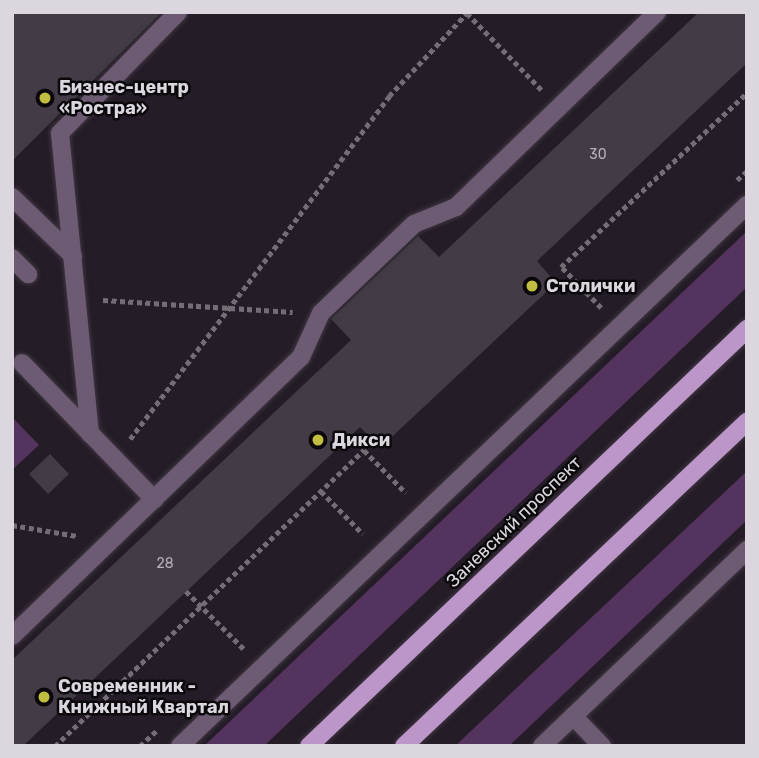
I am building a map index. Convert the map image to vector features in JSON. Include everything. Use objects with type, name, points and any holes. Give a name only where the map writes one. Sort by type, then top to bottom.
[{"type":"main road","name":"Заневский проспект","points":[[309,746],[747,330]]},
{"type":"main road","points":[[404,746],[747,422]]},
{"type":"street","points":[[90,434],[74,297],[73,256],[60,133],[178,12]]},
{"type":"street","points":[[12,636],[301,357],[321,313],[414,224],[456,207],[657,12]]},
{"type":"street","points":[[12,197],[73,256]]},
{"type":"street","points":[[180,746],[747,205]]},
{"type":"street","points":[[12,258],[28,274]]},
{"type":"street","points":[[22,363],[153,499]]},
{"type":"street","points":[[542,746],[747,550]]},
{"type":"street","points":[[573,716],[602,746]]},
{"type":"path","points":[[117,461],[224,311],[389,96],[468,13],[558,108]]},
{"type":"path","points":[[601,308],[561,267],[747,93]]},
{"type":"path","points":[[74,297],[224,311],[321,313]]},
{"type":"path","points":[[55,746],[364,450],[406,493]]},
{"type":"path","points":[[321,491],[363,534]]},
{"type":"path","points":[[12,525],[110,542]]},
{"type":"path","points":[[186,591],[262,667]]},
{"type":"shaded area","points":[[747,231],[747,287],[264,746],[204,746]]},
{"type":"shaded area","points":[[12,417],[39,445],[12,470]]},
{"type":"shaded area","points":[[747,471],[747,520],[509,746],[455,746]]},
{"type":"building","name":"Бизнес-центр «Ростра»","points":[[12,12],[162,12],[12,161]]},
{"type":"building","points":[[699,12],[747,12],[747,63],[537,261],[556,283],[380,448],[360,427],[23,746],[12,746],[12,660],[351,340],[331,319],[418,236],[439,257]]},
{"type":"building","points":[[50,454],[69,474],[48,494],[29,474]]},
{"type":"place","name":"Бизнес-центр «Ростра»","points":[[45,98]]},
{"type":"place","name":"Столички","points":[[532,286]]},
{"type":"place","name":"Дикси","points":[[318,440]]},
{"type":"place","name":"Современник - Книжный Квартал","points":[[44,697]]}]
